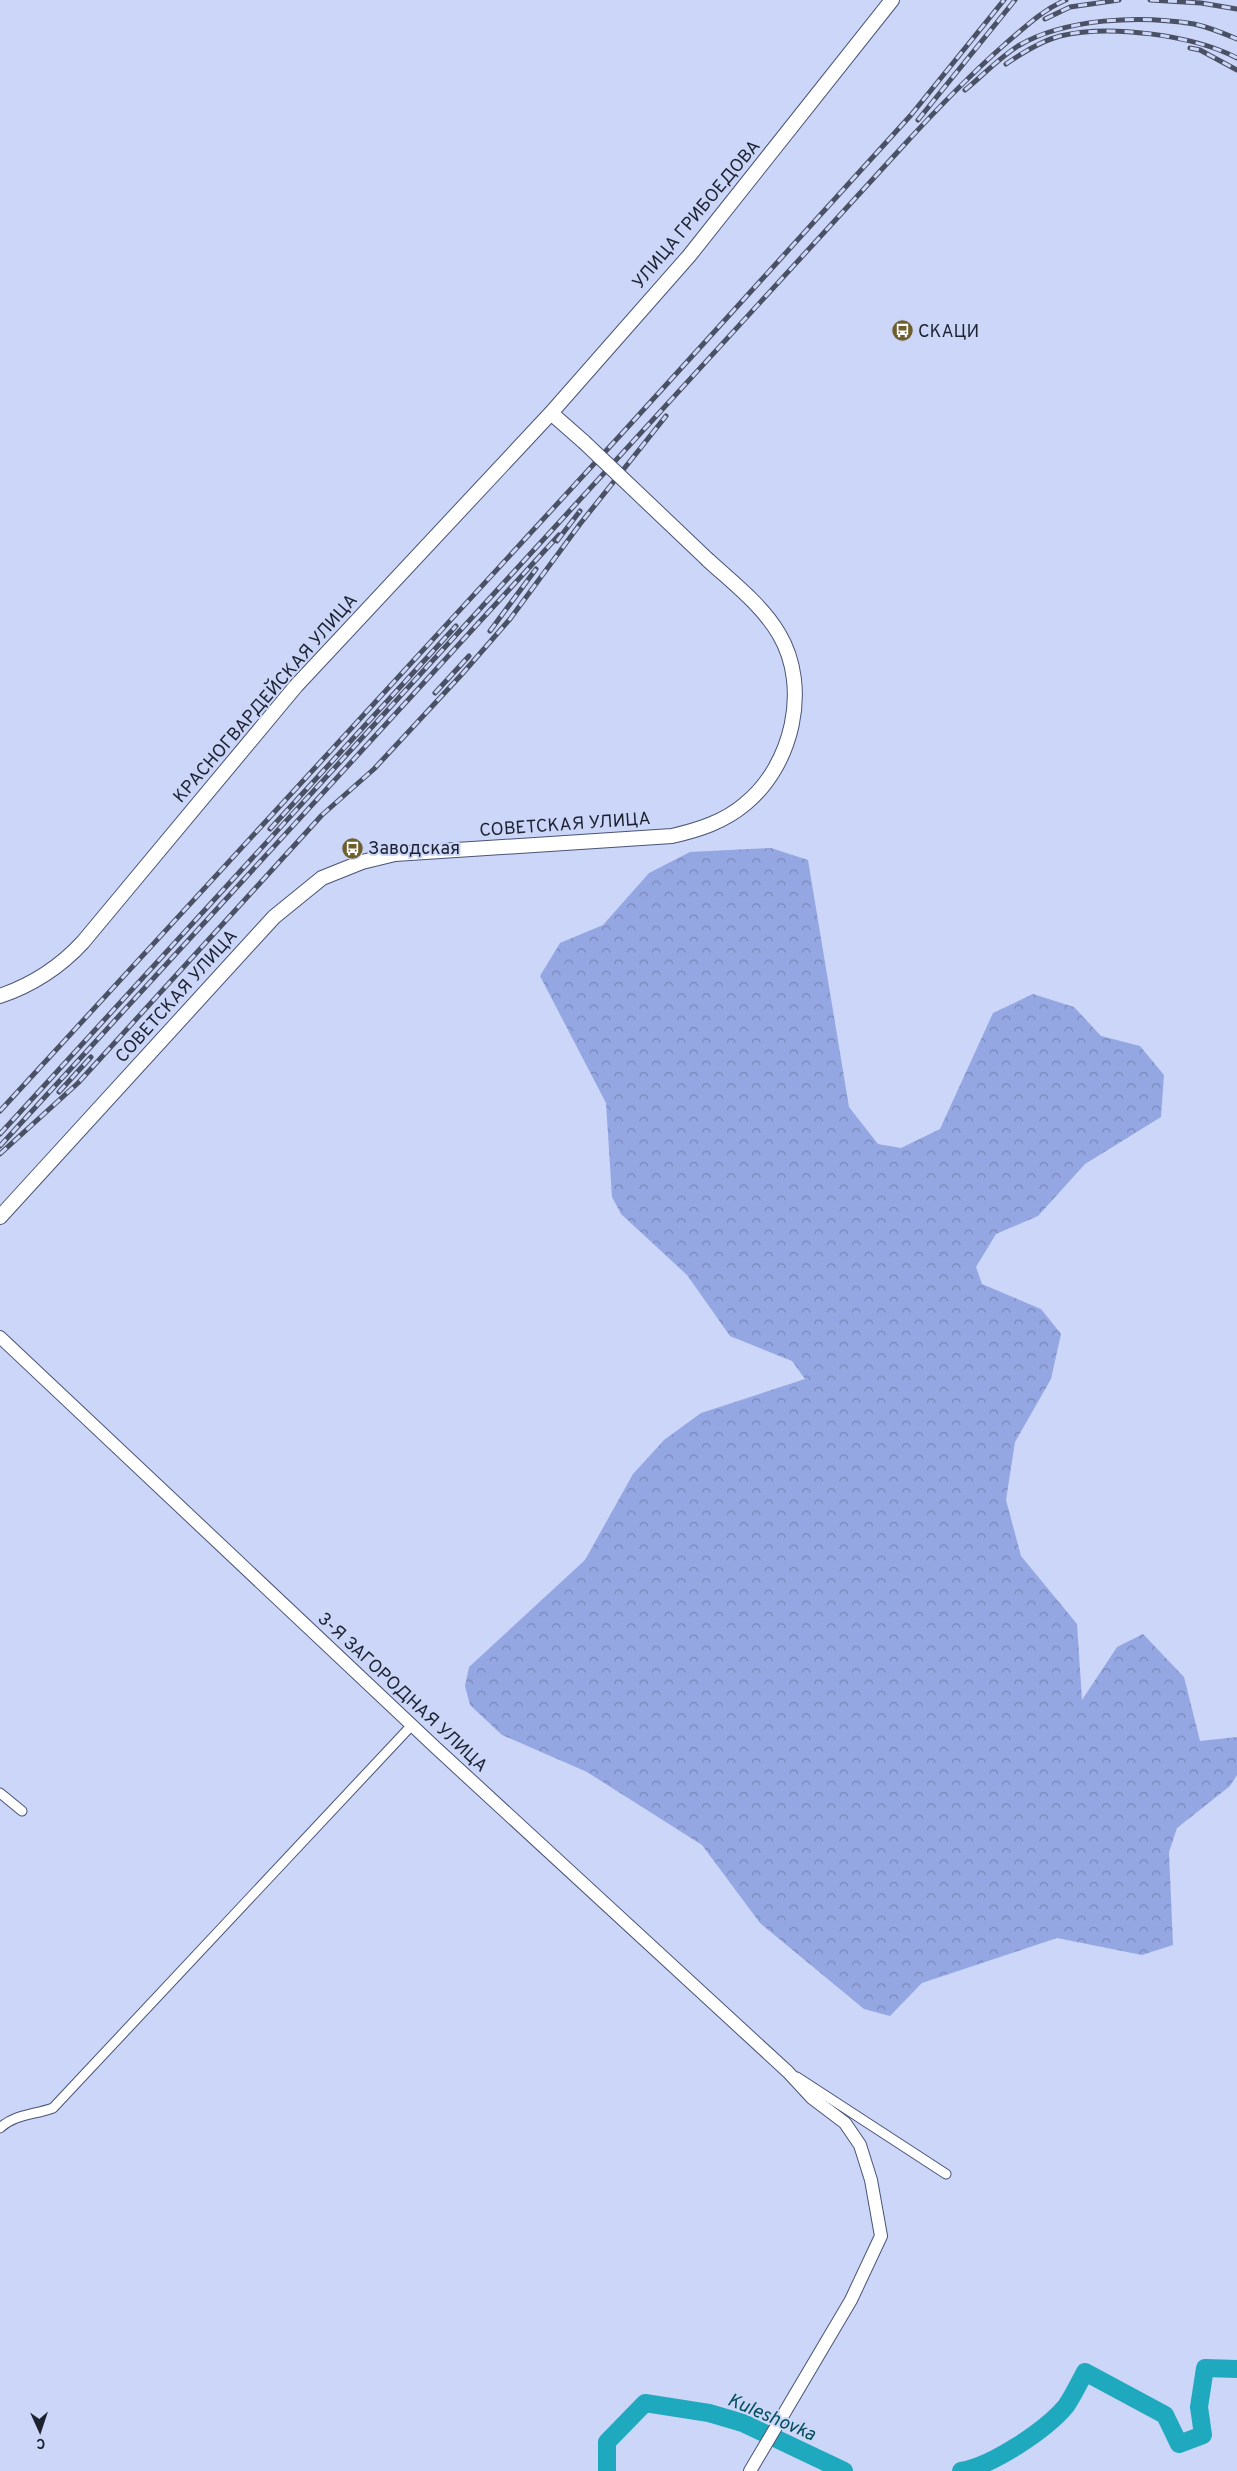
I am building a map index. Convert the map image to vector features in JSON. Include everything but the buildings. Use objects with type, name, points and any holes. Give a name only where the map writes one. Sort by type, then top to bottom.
[{"type":"main road","name":"УЛИЦА ГРИБОЕДОВА","points":[[551,413],[689,256],[892,0]]},
{"type":"main road","name":"СОВЕТСКАЯ УЛИЦА","points":[[0,1218],[274,917],[322,878],[362,862],[404,853],[672,836],[697,830],[718,822],[746,804],[776,770],[790,736],[794,701],[793,671],[779,634],[765,615],[584,442],[551,413]]},
{"type":"main road","name":"КРАСНОГВАРДЕЙСКАЯ УЛИЦА","points":[[0,996],[14,991],[57,967],[83,942],[296,686],[551,413]]},
{"type":"main road","name":"3-Я ЗАГОРОДНАЯ УЛИЦА","points":[[0,1337],[412,1725],[788,2072],[812,2098],[845,2123],[855,2136],[871,2180],[881,2236],[851,2300],[750,2471]]},
{"type":"street","points":[[0,2128],[7,2121],[20,2116],[36,2114],[53,2108],[412,1725]]},
{"type":"street","points":[[0,1793],[22,1811]]},
{"type":"street","points":[[788,2072],[946,2174]]},
{"type":"green space","points":[[771,848],[808,860],[849,1107],[878,1144],[901,1148],[940,1129],[993,1013],[1033,994],[1074,1007],[1101,1036],[1140,1046],[1164,1075],[1161,1117],[1085,1164],[1038,1216],[996,1234],[976,1267],[982,1284],[1041,1309],[1061,1334],[1051,1379],[1015,1442],[1006,1500],[1021,1556],[1077,1624],[1082,1700],[1117,1647],[1143,1634],[1184,1677],[1200,1741],[1237,1737],[1237,1775],[1230,1786],[1177,1828],[1169,1852],[1173,1945],[1142,1955],[1057,1938],[922,1983],[890,2016],[864,2009],[760,1923],[702,1845],[587,1772],[502,1735],[470,1705],[465,1686],[469,1667],[585,1560],[633,1474],[664,1440],[701,1413],[805,1379],[792,1361],[730,1336],[687,1275],[621,1214],[612,1197],[606,1103],[540,976],[560,943],[603,925],[649,873],[690,852]]},
{"type":"waterway","name":"Kuleshovka","points":[[961,2471],[974,2468],[1003,2455],[1046,2426],[1066,2406],[1085,2372],[1165,2415],[1179,2444],[1203,2435],[1199,2407],[1205,2368],[1237,2369]]},
{"type":"waterway","name":"Kuleshovka","points":[[607,2471],[607,2442],[645,2403],[709,2413],[743,2423],[844,2471]]},
{"type":"railway","points":[[0,1111],[626,429],[911,115],[1004,0]]},
{"type":"railway","points":[[918,120],[1015,0]]},
{"type":"railway","points":[[0,1134],[928,119],[978,69],[1019,32],[1041,14],[1066,0]]},
{"type":"railway","points":[[1045,19],[1070,7],[1119,0]]},
{"type":"railway","points":[[1150,0],[1201,3],[1237,9]]},
{"type":"railway","points":[[965,90],[1018,46],[1058,29],[1080,24],[1127,20],[1173,21],[1199,25],[1237,39]]},
{"type":"railway","points":[[1006,64],[1053,38],[1102,31],[1150,34],[1175,38],[1198,43],[1237,58]]},
{"type":"railway","points":[[1190,48],[1200,50],[1237,70]]},
{"type":"railway","points":[[0,1154],[78,1083],[322,815],[374,769],[463,673],[510,619],[580,524],[666,416]]},
{"type":"railway","points":[[557,541],[580,511]]},
{"type":"railway","points":[[0,1146],[559,535]]},
{"type":"railway","points":[[490,631],[536,569]]},
{"type":"railway","points":[[270,829],[456,626]]},
{"type":"railway","points":[[435,693],[469,656]]},
{"type":"railway","points":[[59,1092],[91,1057]]},
{"type":"place","name":"СКАЦИ","points":[[902,331]]},
{"type":"place","name":"Заводская","points":[[352,848]]}]
